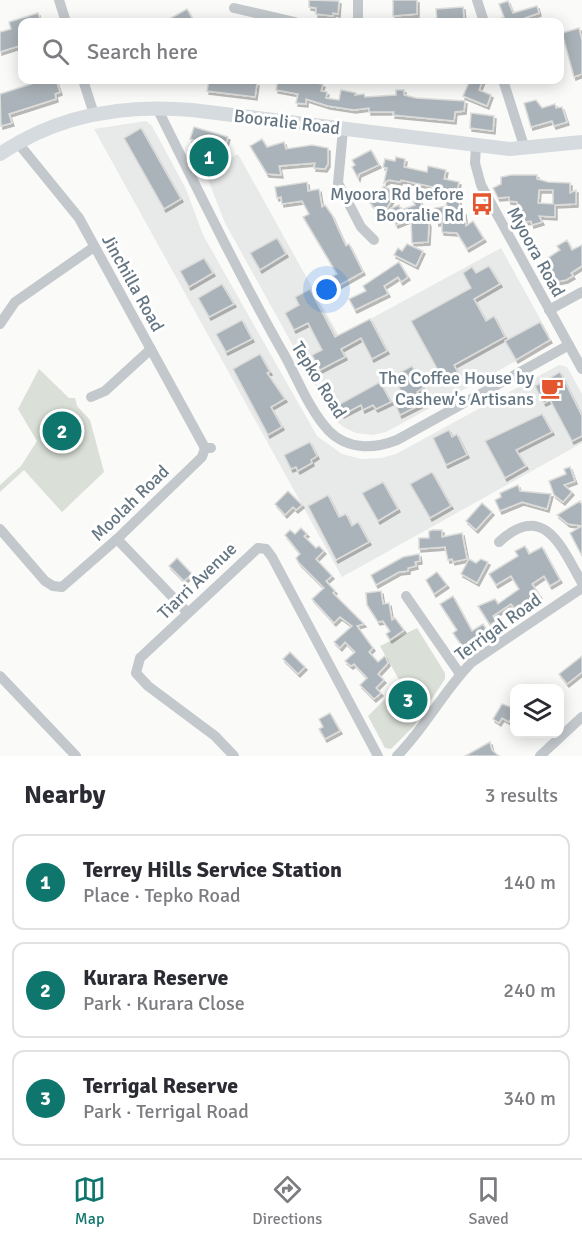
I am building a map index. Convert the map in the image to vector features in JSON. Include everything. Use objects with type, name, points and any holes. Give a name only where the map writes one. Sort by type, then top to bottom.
[{"type":"street","points":[[58,0],[65,18]]},
{"type":"street","points":[[358,0],[358,18]]},
{"type":"street","points":[[477,0],[483,18]]},
{"type":"street","points":[[234,8],[278,18]]},
{"type":"street","points":[[84,84],[94,114]]},
{"type":"street","points":[[503,84],[525,149]]},
{"type":"street","name":"Booralie Road","points":[[0,154],[55,125],[94,114],[157,108],[192,110],[476,146],[525,149],[582,142]]},
{"type":"street","name":"Tepko Road","points":[[157,108],[230,258],[279,346],[329,431],[347,443],[364,447],[381,446],[397,440],[569,345]]},
{"type":"street","points":[[343,130],[338,183],[361,227],[374,240]]},
{"type":"street","name":"Jinchilla Road","points":[[18,143],[79,218],[208,448]]},
{"type":"street","name":"Myoora Road","points":[[476,146],[475,163],[481,185],[582,369]]},
{"type":"street","points":[[0,324],[15,302],[94,247]]},
{"type":"street","points":[[549,310],[582,292]]},
{"type":"street","points":[[91,398],[105,390],[151,349]]},
{"type":"street","name":"Moolah Road","points":[[0,529],[45,581],[53,586],[62,587],[70,583],[117,539],[208,448]]},
{"type":"street","points":[[499,542],[519,527],[532,525],[547,530],[559,541],[582,583]]},
{"type":"street","points":[[117,539],[187,612]]},
{"type":"street","name":"Tiarri Avenue","points":[[234,756],[215,736],[148,686],[136,673],[140,658],[251,552],[258,548],[266,549],[378,756]]},
{"type":"street","name":"Terrigal Road","points":[[397,756],[418,735],[460,674],[489,649],[582,588]]},
{"type":"street","points":[[406,596],[460,674]]},
{"type":"street","points":[[0,676],[76,756]]},
{"type":"street","points":[[540,756],[582,717]]},
{"type":"shaded area","points":[[146,121],[152,126],[186,189],[203,235],[317,436],[342,454],[361,459],[381,458],[396,454],[559,365],[567,367],[582,394],[582,443],[342,577],[94,129]]},
{"type":"shaded area","points":[[238,154],[339,336],[501,248],[549,335],[547,344],[386,432],[373,435],[356,433],[345,428],[336,421],[328,409],[225,223],[205,172]]},
{"type":"shaded area","points":[[39,369],[69,398],[75,398],[77,406],[90,420],[104,472],[62,512],[24,470],[0,492],[0,485],[21,466],[37,441],[18,409]]},
{"type":"shaded area","points":[[417,628],[445,673],[445,679],[413,727],[391,749],[385,748],[368,716],[401,683],[380,646]]},
{"type":"building","points":[[309,0],[339,1],[338,14],[333,13],[333,16],[316,14],[316,8],[309,7]]},
{"type":"building","points":[[393,0],[417,0],[417,14],[393,16]]},
{"type":"building","points":[[508,1],[513,13],[537,6],[539,13],[525,18],[502,18],[504,17],[499,4]]},
{"type":"building","points":[[463,7],[464,18],[437,18],[436,9]]},
{"type":"building","points":[[187,9],[192,18],[171,18]]},
{"type":"building","points":[[38,13],[40,18],[22,18]]},
{"type":"building","points":[[18,19],[18,46],[0,52],[0,32],[11,29],[9,22]]},
{"type":"building","points":[[579,28],[582,40],[582,74],[574,77],[564,40],[564,32]]},
{"type":"building","points":[[31,84],[57,84],[60,92],[55,94],[56,99],[9,114],[12,123],[1,126],[0,94]]},
{"type":"building","points":[[208,84],[257,84],[255,97],[207,91]]},
{"type":"building","points":[[277,84],[323,84],[321,91],[327,92],[326,98],[339,100],[341,90],[356,93],[355,95],[364,94],[365,97],[396,95],[396,90],[404,90],[404,95],[416,98],[465,101],[464,111],[455,112],[454,121],[393,115],[394,112],[369,112],[369,108],[354,110],[328,106],[306,99],[306,104],[296,103],[298,94],[276,90]]},
{"type":"building","points":[[468,84],[481,84],[479,90],[491,95],[487,106],[463,96]]},
{"type":"building","points":[[536,100],[542,108],[555,104],[556,108],[562,107],[567,122],[554,126],[552,121],[531,127],[524,103]]},
{"type":"building","points":[[471,113],[494,116],[493,131],[470,128]]},
{"type":"building","points":[[194,127],[228,137],[221,159],[206,168],[197,154],[212,146],[190,139]]},
{"type":"building","points":[[141,128],[181,199],[164,209],[124,138]]},
{"type":"building","points":[[262,139],[267,147],[284,142],[286,149],[312,145],[328,148],[328,164],[325,169],[314,168],[315,163],[279,166],[281,175],[267,174],[250,146]]},
{"type":"building","points":[[371,150],[379,165],[359,174],[358,178],[352,167],[355,165],[352,160]]},
{"type":"building","points":[[396,157],[405,159],[404,167],[427,172],[428,166],[446,170],[444,179],[459,182],[455,201],[459,200],[460,212],[464,212],[466,226],[473,221],[484,239],[467,249],[457,233],[442,232],[442,222],[437,223],[435,208],[447,206],[443,193],[432,190],[433,187],[401,180],[400,182],[389,180],[384,183],[387,168],[383,167],[385,159],[395,161]]},
{"type":"building","points":[[537,175],[537,179],[548,182],[570,183],[570,193],[576,190],[576,204],[555,205],[555,217],[539,216],[542,222],[532,225],[531,221],[525,222],[517,202],[509,201],[509,197],[498,198],[493,188],[501,184],[501,177]],"holes":[[[539,190],[553,190],[553,204],[538,203]]]},
{"type":"building","points":[[307,182],[308,191],[319,189],[322,207],[325,205],[332,215],[346,246],[349,244],[363,272],[338,286],[333,276],[337,274],[303,217],[309,214],[302,201],[282,204],[281,197],[277,198],[275,187]]},
{"type":"building","points":[[384,186],[396,193],[382,216],[370,203]]},
{"type":"building","points":[[419,198],[429,224],[428,242],[412,243],[411,219],[396,225],[390,209],[399,205],[401,210],[415,205],[413,201]]},
{"type":"building","points":[[277,238],[286,254],[260,270],[250,253]]},
{"type":"building","points":[[567,240],[572,250],[582,245],[582,266],[571,273],[573,276],[556,282],[543,261],[560,250],[557,246]]},
{"type":"building","points":[[407,244],[423,251],[416,266],[394,255],[398,248],[402,251]]},
{"type":"building","points":[[204,258],[213,273],[189,287],[180,271]]},
{"type":"building","points":[[399,262],[408,277],[401,282],[398,277],[384,286],[388,294],[355,310],[349,299],[366,291],[363,286]]},
{"type":"building","points":[[489,266],[500,284],[474,299],[486,321],[494,316],[505,337],[454,365],[459,375],[445,383],[411,321],[471,288],[463,273],[472,267],[476,273]]},
{"type":"building","points":[[222,284],[234,304],[209,317],[198,298]]},
{"type":"building","points":[[310,289],[335,337],[370,319],[387,351],[372,359],[361,338],[341,349],[345,357],[320,370],[312,355],[322,350],[308,323],[294,330],[285,313],[299,305],[295,297]]},
{"type":"building","points":[[242,320],[252,339],[226,352],[216,334]]},
{"type":"building","points":[[540,322],[550,340],[516,360],[505,341]]},
{"type":"building","points":[[260,354],[270,372],[267,373],[285,399],[271,407],[282,427],[268,435],[233,369]]},
{"type":"building","points":[[412,366],[423,388],[417,392],[424,403],[400,415],[394,402],[404,397],[393,376]]},
{"type":"building","points":[[560,372],[582,416],[582,436],[572,441],[550,400],[544,403],[535,386]]},
{"type":"building","points":[[380,382],[391,402],[376,409],[373,405],[363,410],[361,405],[342,415],[340,404]]},
{"type":"building","points":[[542,414],[552,432],[516,450],[526,466],[505,478],[485,441]]},
{"type":"building","points":[[449,430],[452,437],[457,434],[467,455],[446,465],[433,438]]},
{"type":"building","points":[[310,442],[317,456],[311,460],[312,463],[298,471],[296,467],[291,469],[284,455]]},
{"type":"building","points":[[570,467],[575,481],[564,485],[572,492],[563,502],[554,495],[549,481],[566,474],[564,469]]},
{"type":"building","points":[[432,472],[451,506],[430,518],[410,484]]},
{"type":"building","points":[[383,482],[398,509],[378,521],[362,493]]},
{"type":"building","points":[[518,485],[520,491],[551,494],[547,509],[522,502],[500,511],[495,500],[501,497],[500,493]]},
{"type":"building","points":[[288,491],[302,505],[296,510],[293,507],[285,515],[275,504]]},
{"type":"building","points":[[328,495],[339,517],[346,514],[352,526],[358,522],[369,542],[336,560],[308,506]]},
{"type":"building","points":[[580,501],[582,526],[568,524],[557,515]]},
{"type":"building","points":[[482,503],[492,512],[476,530],[466,521]]},
{"type":"building","points":[[582,526],[582,556],[570,533]]},
{"type":"building","points":[[301,528],[307,534],[304,536],[316,548],[319,546],[324,551],[316,559],[332,576],[326,581],[335,591],[333,593],[364,624],[357,626],[373,648],[369,652],[378,662],[385,656],[388,663],[378,674],[384,680],[376,688],[381,693],[374,699],[360,685],[367,678],[354,664],[351,666],[345,661],[355,652],[345,642],[340,648],[334,642],[352,626],[340,617],[334,623],[312,599],[324,588],[299,563],[296,558],[300,554],[285,535],[290,530],[295,534]]},
{"type":"building","points":[[442,530],[442,537],[462,533],[467,559],[453,562],[452,559],[448,560],[445,547],[419,549],[419,538],[429,538],[429,531]]},
{"type":"building","points":[[525,546],[529,554],[542,547],[560,580],[550,586],[544,576],[532,584],[540,596],[517,611],[511,604],[493,616],[496,621],[490,625],[478,606],[495,599],[498,604],[519,589],[511,576],[496,585],[489,574],[518,556],[515,551]]},
{"type":"building","points":[[419,554],[420,561],[415,562],[416,566],[408,568],[408,571],[399,572],[376,585],[371,575],[403,557]]},
{"type":"building","points":[[177,558],[192,574],[184,581],[169,566]]},
{"type":"building","points":[[469,559],[476,563],[481,559],[488,562],[477,583],[461,574]]},
{"type":"building","points":[[437,572],[447,585],[434,594],[426,580]]},
{"type":"building","points":[[381,591],[383,604],[389,603],[392,620],[395,618],[404,630],[390,640],[386,634],[390,631],[383,621],[378,622],[367,605],[366,593]]},
{"type":"building","points":[[453,596],[472,631],[483,624],[487,631],[483,634],[486,639],[481,643],[478,640],[464,649],[453,633],[457,630],[440,604]]},
{"type":"building","points":[[290,652],[305,667],[298,674],[283,659]]},
{"type":"building","points":[[582,656],[582,672],[567,684],[559,674]]},
{"type":"building","points":[[502,704],[510,707],[509,722],[502,718],[499,723],[493,719]]},
{"type":"building","points":[[330,713],[340,731],[325,739],[319,729],[323,727],[319,719]]},
{"type":"building","points":[[490,742],[492,750],[499,756],[465,756]]},
{"type":"place","name":"Terrey Hills Service Station","points":[[209,157]]},
{"type":"place","name":"Myoora Rd before Booralie Rd","points":[[482,204]]},
{"type":"place","name":"The Coffee House by Cashew's Artisans","points":[[552,388]]},
{"type":"place","name":"Kurara Reserve","points":[[62,431]]},
{"type":"place","name":"Terrigal Reserve","points":[[408,700]]}]
